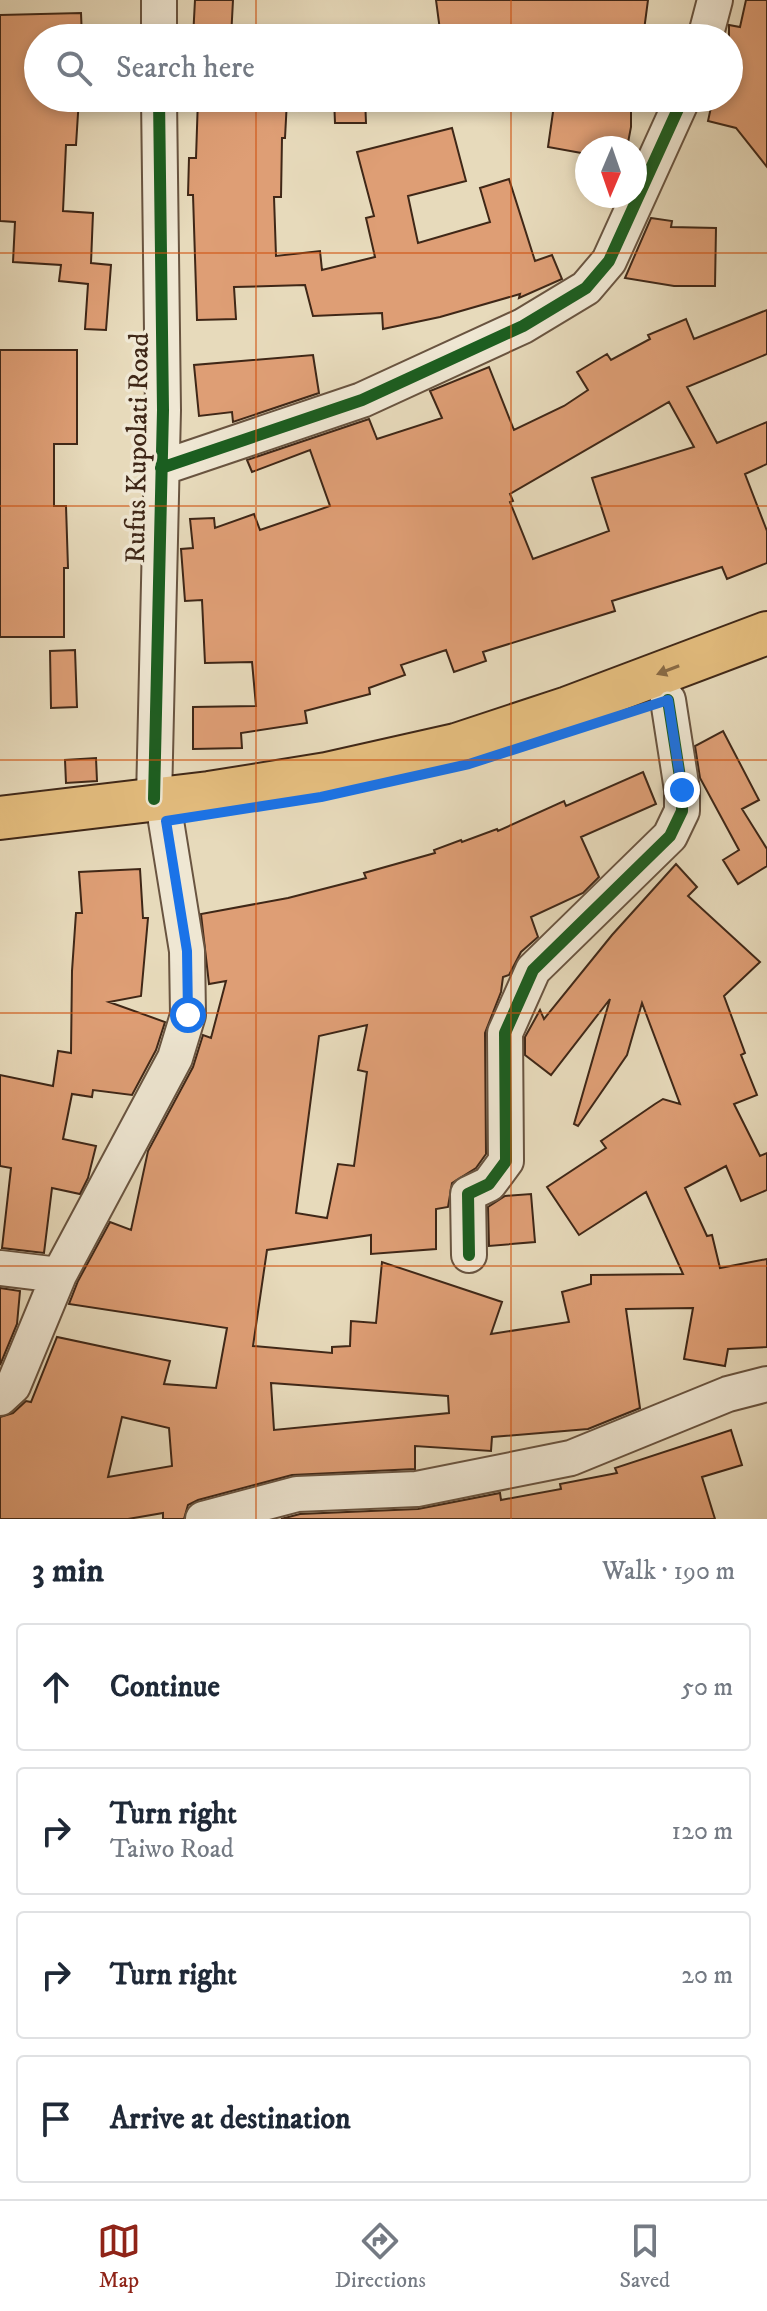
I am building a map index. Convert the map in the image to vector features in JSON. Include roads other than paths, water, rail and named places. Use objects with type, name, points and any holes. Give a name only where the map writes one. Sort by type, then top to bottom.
[{"type":"main road","points":[[0,839],[160,810],[456,745],[568,708],[767,633]]},
{"type":"main road","points":[[0,818],[160,810],[321,797],[469,764],[668,700],[767,658]]},
{"type":"street","points":[[159,0],[159,24]]},
{"type":"street","points":[[709,24],[715,0]]},
{"type":"street","name":"Rufus Kupolati Road","points":[[0,1398],[13,1386],[59,1275],[175,1058],[188,1015],[187,951],[160,810],[159,112]]},
{"type":"street","points":[[161,468],[362,400],[523,326],[586,288],[609,261],[677,112]]},
{"type":"street","points":[[469,1255],[468,1194],[489,1184],[506,1161],[505,1033],[533,970],[670,836],[682,811],[682,790],[668,700]]},
{"type":"street","points":[[0,1268],[59,1275]]},
{"type":"street","points":[[203,1519],[297,1494],[417,1489],[571,1458],[728,1394],[767,1384]]}]
